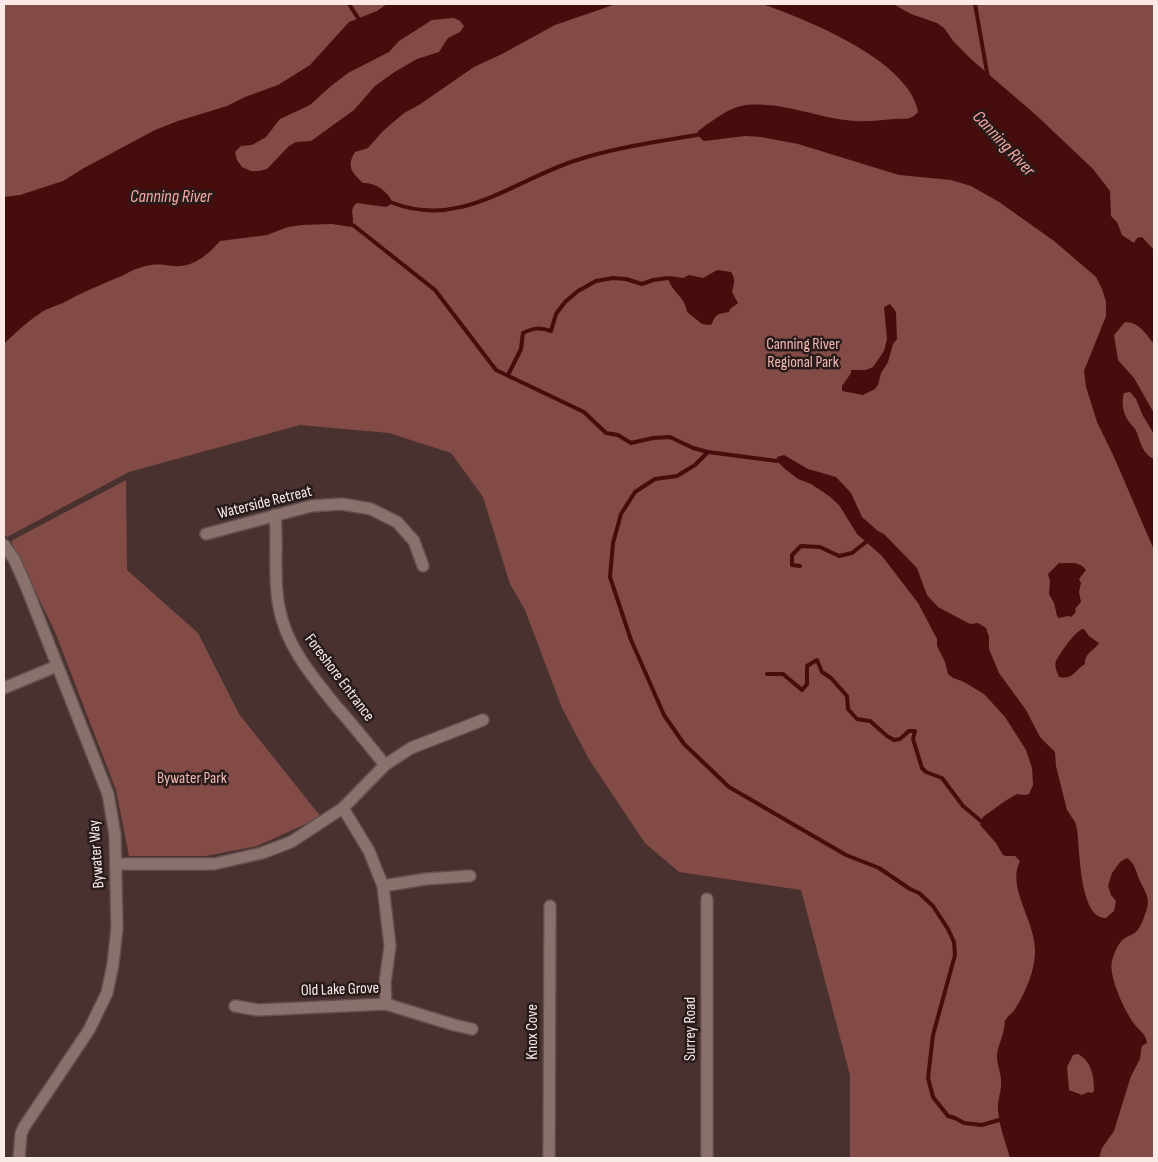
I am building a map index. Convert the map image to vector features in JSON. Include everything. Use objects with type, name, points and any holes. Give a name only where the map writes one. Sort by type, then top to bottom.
[{"type":"street","name":"Waterside Retreat","points":[[206,534],[311,506],[342,504],[371,509],[397,522],[414,542],[423,566]]},
{"type":"street","name":"Foreshore Entrance","points":[[276,515],[276,586],[279,609],[286,632],[300,658],[315,679],[385,765]]},
{"type":"street","name":"Bywater Way","points":[[4,545],[14,559],[108,794],[115,835],[116,864],[117,928],[113,964],[107,993],[90,1030],[24,1127],[21,1134],[19,1158]]},
{"type":"street","points":[[4,688],[57,666]]},
{"type":"street","points":[[116,864],[214,864],[262,854],[291,842],[343,808],[385,765],[411,748],[483,720]]},
{"type":"street","points":[[343,808],[369,851],[383,886],[390,946],[385,983],[386,1004]]},
{"type":"street","points":[[383,886],[426,879],[470,876]]},
{"type":"street","name":"Surrey Road","points":[[706,899],[707,1158]]},
{"type":"street","name":"Knox Cove","points":[[549,1158],[550,906]]},
{"type":"street","name":"Old Lake Grove","points":[[235,1006],[258,1010],[386,1004],[472,1029]]},
{"type":"green space","name":"Canning River Regional Park","points":[[4,4],[1154,4],[1154,1158],[850,1158],[850,1075],[801,890],[679,872],[645,843],[590,761],[562,708],[525,610],[510,584],[483,497],[451,453],[389,433],[300,425],[129,472],[7,537],[4,535]]},
{"type":"green space","name":"Bywater Park","points":[[126,480],[127,570],[198,633],[239,714],[321,817],[257,846],[206,856],[129,856],[116,790],[55,632],[11,541]]},
{"type":"water","name":"Canning River","points":[[387,4],[616,4],[555,25],[474,67],[419,105],[404,113],[383,131],[368,148],[355,152],[351,162],[353,172],[363,183],[373,184],[381,188],[393,203],[386,207],[357,203],[352,211],[353,224],[351,227],[332,224],[288,227],[267,235],[220,241],[206,255],[188,265],[155,264],[136,269],[44,311],[17,331],[4,344],[4,197],[20,195],[63,181],[155,130],[227,106],[278,85],[310,65],[349,22],[377,11]],"holes":[[[454,18],[464,26],[460,32],[448,38],[439,52],[417,59],[396,71],[375,86],[354,110],[311,141],[296,142],[289,146],[267,169],[251,171],[242,167],[237,160],[235,152],[241,146],[252,145],[266,137],[280,119],[310,105],[348,73],[389,52],[399,41],[432,20]]]},
{"type":"water","name":"Canning River","points":[[762,4],[893,4],[911,14],[937,23],[944,28],[954,42],[972,60],[1036,115],[1093,169],[1110,191],[1111,216],[1117,222],[1122,235],[1134,243],[1137,238],[1142,237],[1154,250],[1154,344],[1142,329],[1130,323],[1125,322],[1114,335],[1118,360],[1134,378],[1154,413],[1154,434],[1143,416],[1136,399],[1130,392],[1124,393],[1124,413],[1136,430],[1141,445],[1150,457],[1154,459],[1154,550],[1097,422],[1086,387],[1084,371],[1106,316],[1106,302],[1096,277],[1054,241],[999,202],[971,186],[951,180],[899,175],[798,144],[761,137],[745,136],[704,141],[697,135],[698,131],[718,117],[729,110],[741,106],[769,105],[860,121],[907,118],[912,117],[918,112],[911,93],[877,59],[829,31]]},
{"type":"water","points":[[717,270],[731,272],[733,275],[734,284],[732,292],[738,303],[729,312],[715,317],[711,325],[702,324],[687,312],[684,302],[672,287],[668,278],[670,276],[683,278],[689,275],[703,278]]},
{"type":"water","points":[[890,304],[896,312],[897,339],[893,344],[888,362],[881,373],[878,385],[875,389],[863,395],[842,391],[842,386],[851,370],[866,370],[873,367],[884,351],[887,339],[884,307]]},
{"type":"water","points":[[784,455],[808,469],[836,477],[851,493],[862,517],[884,534],[917,568],[927,595],[938,607],[970,624],[978,623],[986,628],[989,637],[989,649],[999,673],[1026,710],[1040,737],[1055,752],[1056,766],[1067,810],[1077,829],[1080,866],[1086,896],[1090,907],[1097,915],[1106,918],[1114,911],[1116,901],[1111,895],[1108,886],[1112,873],[1120,862],[1127,858],[1135,868],[1147,896],[1148,904],[1138,930],[1118,945],[1111,968],[1122,1003],[1135,1025],[1144,1035],[1147,1043],[1142,1046],[1140,1059],[1131,1076],[1114,1131],[1102,1148],[1099,1158],[1010,1158],[1001,1128],[998,1104],[1001,1080],[997,1061],[998,1051],[1005,1021],[1015,1009],[1029,982],[1035,952],[1034,940],[1017,882],[1017,871],[1020,861],[1015,856],[1003,855],[996,843],[980,825],[983,817],[1005,801],[1017,794],[1029,794],[1033,785],[1032,768],[1026,750],[1005,717],[984,694],[948,674],[945,662],[937,646],[937,639],[918,603],[882,556],[857,534],[839,505],[811,484],[798,479],[785,469],[777,461],[777,457]],"holes":[[[1078,1054],[1083,1057],[1091,1070],[1094,1091],[1082,1095],[1069,1090],[1067,1067],[1073,1055]]]},
{"type":"water","points":[[1059,563],[1074,563],[1086,570],[1079,579],[1081,583],[1079,592],[1081,602],[1071,617],[1059,618],[1057,616],[1054,603],[1049,594],[1050,581],[1048,574]]},
{"type":"water","points":[[1082,629],[1099,643],[1088,654],[1085,664],[1074,674],[1064,678],[1059,677],[1055,663],[1071,639]]},
{"type":"waterway","points":[[349,4],[358,18]]},
{"type":"waterway","points":[[975,4],[988,78]]},
{"type":"waterway","points":[[393,203],[418,209],[441,210],[464,206],[486,199],[551,170],[589,156],[697,135]]},
{"type":"waterway","points":[[353,225],[435,290],[496,370],[584,412],[606,433],[618,435],[631,443],[653,438],[670,437],[693,448],[708,452],[777,461]]},
{"type":"waterway","points":[[508,375],[521,349],[523,333],[537,329],[551,331],[556,314],[565,302],[578,291],[596,281],[613,278],[626,279],[642,284],[668,278]]},
{"type":"waterway","points":[[708,452],[695,465],[677,476],[655,479],[635,492],[621,514],[613,543],[610,577],[631,640],[664,715],[684,744],[729,787],[846,855],[879,868],[919,893],[933,906],[954,942],[955,955],[933,1035],[928,1078],[933,1097],[948,1116],[964,1123],[982,1125],[999,1120]]},
{"type":"waterway","points":[[800,566],[792,565],[792,555],[801,546],[820,547],[839,556],[852,553],[866,542]]},
{"type":"waterway","points":[[767,674],[783,674],[802,690],[807,684],[807,666],[817,660],[822,672],[831,678],[847,696],[848,709],[857,719],[870,721],[894,740],[900,739],[909,731],[915,731],[913,739],[922,768],[926,772],[942,778],[963,806],[981,821]]}]
